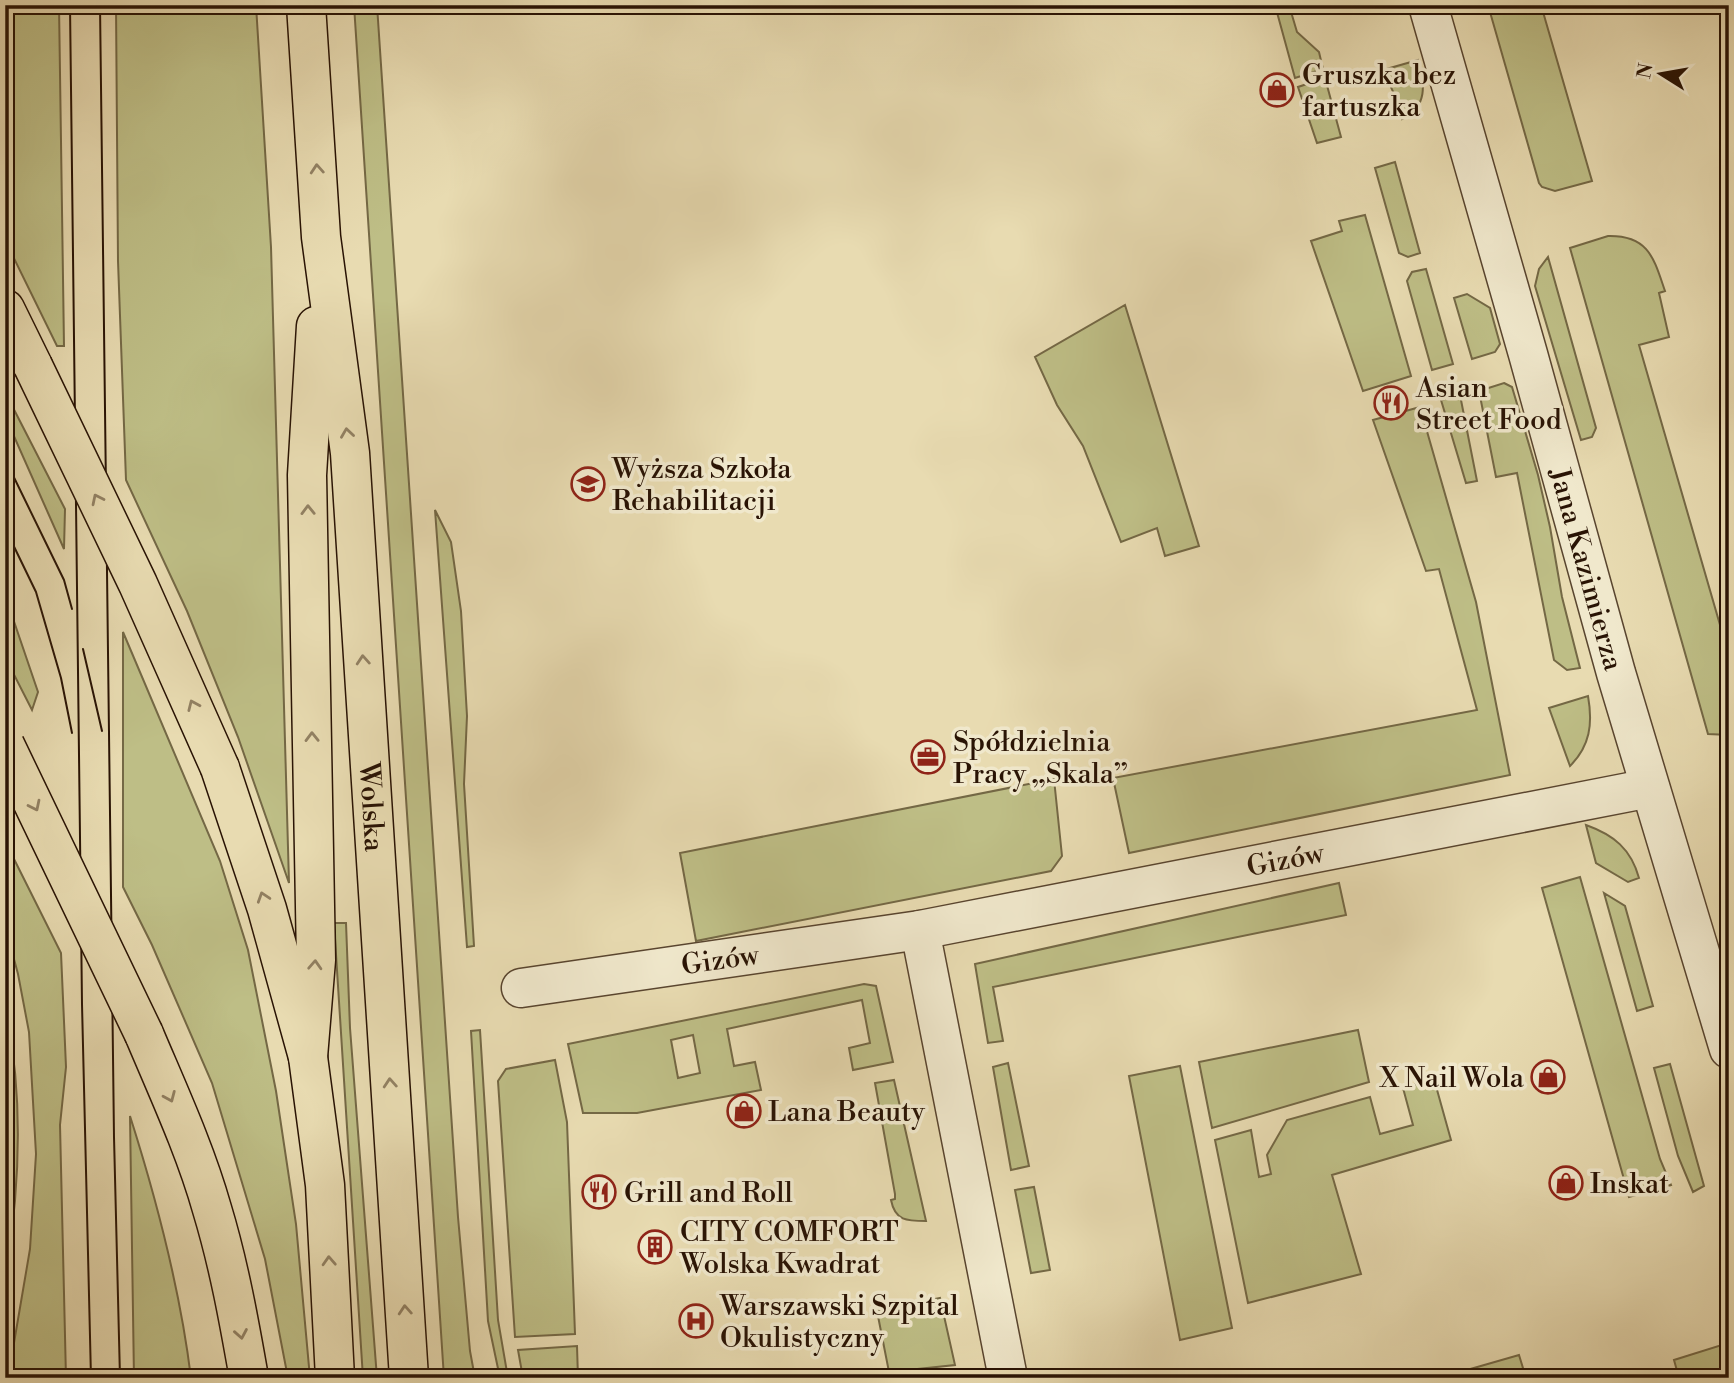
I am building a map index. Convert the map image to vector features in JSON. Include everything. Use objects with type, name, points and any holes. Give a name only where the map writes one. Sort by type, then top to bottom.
[{"type":"main road","points":[[306,5],[321,237],[307,475],[316,960],[309,1057]]},
{"type":"main road","name":"Wolska","points":[[321,237],[350,453],[409,1378]]},
{"type":"main road","points":[[5,309],[138,584],[220,768],[267,909],[309,1057],[325,1185],[335,1378]]},
{"type":"main road","points":[[5,745],[144,1034],[183,1128],[212,1209],[233,1291],[249,1378]]},
{"type":"street","name":"Jana Kazimierza","points":[[1428,5],[1650,788],[1729,1049]]},
{"type":"street","name":"Gizów","points":[[521,988],[920,930],[1650,788]]},
{"type":"street","points":[[920,930],[1008,1378]]},
{"type":"green space","points":[[5,5],[59,5],[64,346],[57,346],[5,240]]},
{"type":"green space","points":[[116,5],[256,5],[271,247],[289,883],[238,737],[187,611],[126,480],[118,261]]},
{"type":"green space","points":[[354,5],[377,5],[458,1217],[470,1351],[475,1378],[444,1378]]},
{"type":"green space","points":[[1275,5],[1289,5],[1297,32],[1319,52],[1323,69],[1295,78]]},
{"type":"green space","points":[[1488,5],[1541,5],[1592,181],[1555,191],[1542,187],[1539,183]]},
{"type":"green space","points":[[1418,60],[1422,94],[1416,108],[1402,119],[1383,70]]},
{"type":"green space","points":[[1325,78],[1341,137],[1317,143],[1298,87]]},
{"type":"green space","points":[[1395,162],[1420,253],[1408,257],[1399,253],[1375,168]]},
{"type":"green space","points":[[1365,215],[1411,376],[1363,391],[1311,241],[1342,231],[1339,221]]},
{"type":"green space","points":[[1608,236],[1633,240],[1648,251],[1665,291],[1659,293],[1669,337],[1639,345],[1729,656],[1729,735],[1708,734],[1570,248]]},
{"type":"green space","points":[[1548,257],[1596,428],[1592,437],[1581,440],[1535,286],[1539,269]]},
{"type":"green space","points":[[1426,269],[1453,364],[1432,370],[1407,281],[1412,272]]},
{"type":"green space","points":[[1467,294],[1490,308],[1500,344],[1495,352],[1472,359],[1454,298]]},
{"type":"green space","points":[[1125,305],[1199,546],[1165,556],[1157,528],[1121,542],[1083,446],[1057,405],[1035,357]]},
{"type":"green space","points":[[1504,383],[1512,387],[1538,475],[1562,597],[1580,668],[1567,670],[1554,660],[1517,473],[1496,477],[1479,391]]},
{"type":"green space","points":[[5,392],[65,509],[64,549],[5,416]]},
{"type":"green space","points":[[1460,395],[1477,481],[1466,483],[1441,400]]},
{"type":"green space","points":[[1420,407],[1476,602],[1510,775],[1129,853],[1113,778],[1477,710],[1439,569],[1426,571],[1373,420]]},
{"type":"green space","points":[[435,510],[451,542],[461,611],[467,716],[464,784],[474,946],[467,947]]},
{"type":"green space","points":[[5,595],[38,692],[32,710],[5,657]]},
{"type":"green space","points":[[123,632],[220,861],[248,950],[276,1091],[296,1224],[310,1378],[288,1378],[265,1259],[212,1083],[152,945],[123,887]]},
{"type":"green space","points":[[1588,696],[1590,725],[1586,742],[1570,766],[1549,708]]},
{"type":"green space","points":[[1054,779],[1062,856],[1051,871],[696,941],[680,853]]},
{"type":"green space","points":[[1586,825],[1605,833],[1620,844],[1631,859],[1639,878],[1628,882],[1596,863]]},
{"type":"green space","points":[[5,841],[61,953],[66,1067],[60,1125],[66,1378],[8,1378],[30,1249],[36,1154],[29,1032],[5,926]]},
{"type":"green space","points":[[1580,877],[1660,1159],[1671,1185],[1629,1197],[1542,888]]},
{"type":"green space","points":[[1339,883],[1346,915],[993,987],[1003,1041],[988,1043],[975,964]]},
{"type":"green space","points":[[1604,893],[1625,906],[1653,1006],[1637,1011]]},
{"type":"green space","points":[[334,923],[346,923],[350,1028],[377,1378],[363,1378]]},
{"type":"green space","points":[[864,984],[876,986],[893,1062],[853,1070],[849,1048],[870,1043],[862,1000],[727,1029],[734,1066],[755,1062],[761,1090],[637,1113],[583,1113],[568,1044]],"holes":[[[693,1035],[700,1073],[678,1078],[671,1040]]]},
{"type":"green space","points":[[5,1007],[15,1074],[18,1143],[14,1211],[5,1279]]},
{"type":"green space","points":[[480,1030],[498,1320],[508,1378],[500,1378],[488,1321],[471,1031]]},
{"type":"green space","points":[[1358,1030],[1369,1082],[1212,1128],[1199,1062]]},
{"type":"green space","points":[[555,1060],[567,1122],[575,1334],[515,1337],[498,1081],[506,1069]]},
{"type":"green space","points":[[1008,1063],[1029,1166],[1011,1170],[993,1067]]},
{"type":"green space","points":[[1670,1064],[1704,1186],[1693,1192],[1678,1156],[1654,1068]]},
{"type":"green space","points":[[1180,1066],[1232,1328],[1180,1340],[1129,1076]]},
{"type":"green space","points":[[1434,1079],[1451,1140],[1332,1175],[1361,1274],[1248,1303],[1215,1140],[1251,1130],[1259,1177],[1271,1174],[1267,1155],[1287,1120],[1370,1097],[1380,1134],[1413,1125],[1403,1088]]},
{"type":"green space","points":[[894,1080],[926,1221],[913,1221],[899,1216],[891,1200],[895,1199],[895,1194],[875,1083]]},
{"type":"green space","points":[[130,1116],[166,1245],[181,1311],[191,1378],[134,1378]]},
{"type":"green space","points":[[1034,1187],[1050,1270],[1031,1273],[1015,1190]]},
{"type":"green space","points":[[940,1298],[955,1365],[889,1372],[877,1311]]},
{"type":"green space","points":[[1728,1343],[1729,1378],[1679,1378],[1674,1360]]},
{"type":"green space","points":[[577,1346],[578,1378],[523,1378],[518,1350]]},
{"type":"green space","points":[[1519,1355],[1526,1378],[1439,1378]]},
{"type":"tram line","points":[[70,5],[82,1004],[91,1378]]},
{"type":"tram line","points":[[100,5],[114,1137],[120,1378]]},
{"type":"tram line","points":[[5,459],[64,580],[72,609]]},
{"type":"tram line","points":[[5,528],[36,592],[61,678],[72,733]]},
{"type":"tram line","points":[[83,649],[102,731]]},
{"type":"place","name":"Gruszka bez fartuszka","points":[[1277,90]]},
{"type":"place","name":"Asian Street Food","points":[[1391,403]]},
{"type":"place","name":"Wyższa Szkoła Rehabilitacji","points":[[588,484]]},
{"type":"place","name":"Spółdzielnia Pracy „Skala”","points":[[928,757]]},
{"type":"place","name":"X Nail Wola","points":[[1548,1077]]},
{"type":"place","name":"Lana Beauty","points":[[744,1111]]},
{"type":"place","name":"Inskat","points":[[1566,1183]]},
{"type":"place","name":"Grill and Roll","points":[[599,1192]]},
{"type":"place","name":"CITY COMFORT Wolska Kwadrat","points":[[655,1247]]},
{"type":"place","name":"Warszawski Szpital Okulistyczny","points":[[696,1321]]}]
